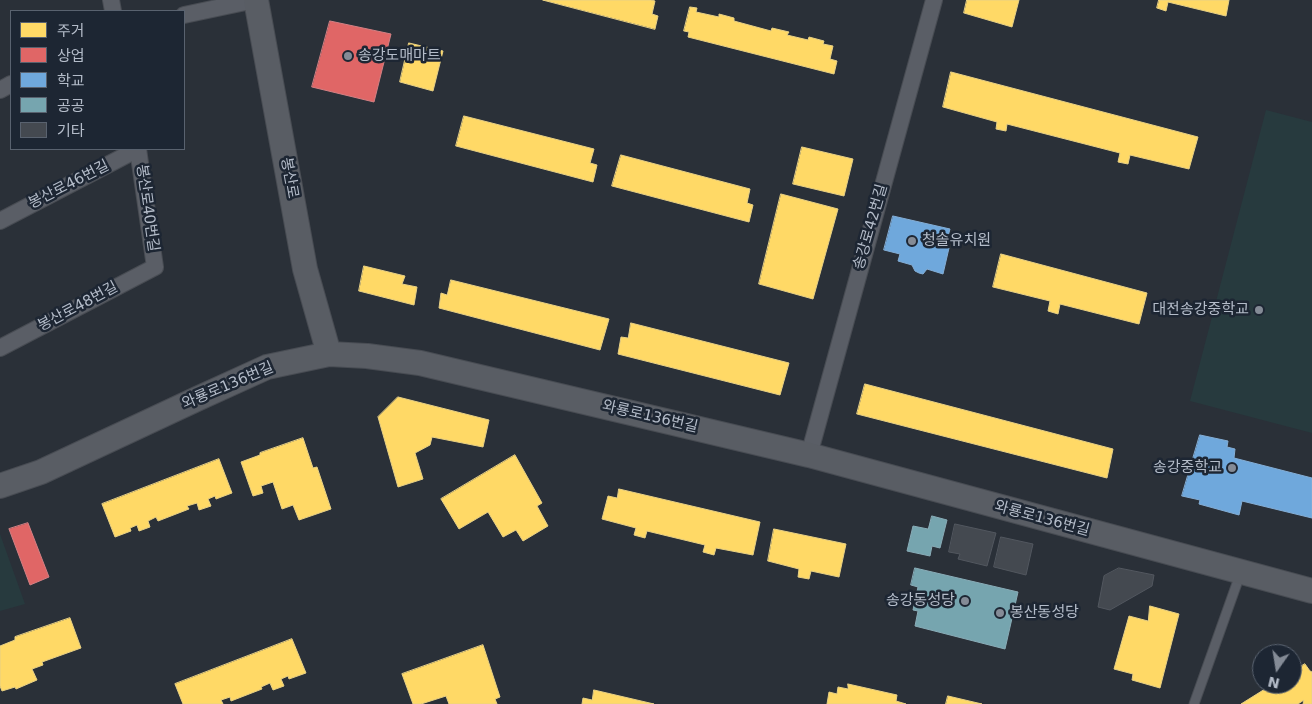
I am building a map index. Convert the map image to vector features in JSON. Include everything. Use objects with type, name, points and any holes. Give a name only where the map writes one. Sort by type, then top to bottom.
[{"type":"main road","name":"봉산로","points":[[256,0],[305,269],[330,354]]},
{"type":"main road","name":"와룡로136번길","points":[[0,486],[41,472],[266,367],[330,354],[367,356],[420,363],[809,455],[1312,591]]},
{"type":"street","points":[[185,16],[256,0]]},
{"type":"street","name":"송강로42번길","points":[[809,455],[934,0]]},
{"type":"street","name":"봉산로46번길","points":[[0,221],[136,150]]},
{"type":"street","name":"봉산로40번길","points":[[138,150],[155,266]]},
{"type":"street","name":"봉산로48번길","points":[[0,348],[155,266]]},
{"type":"lane","points":[[1194,704],[1241,572]]},
{"type":"green space","points":[[1266,110],[1312,122],[1312,433],[1190,401]]},
{"type":"green space","points":[[0,534],[25,604],[0,611]]},
{"type":"building: 주거","points":[[543,0],[651,0],[655,1],[652,14],[658,16],[655,29]]},
{"type":"building: 주거","points":[[967,0],[1019,0],[1012,27],[964,13]]},
{"type":"building: 주거","points":[[1159,0],[1229,0],[1226,16],[1168,2],[1166,11],[1157,8]]},
{"type":"building: 주거","points":[[690,7],[697,8],[696,12],[719,17],[719,14],[734,18],[734,21],[771,31],[772,28],[789,32],[787,35],[808,40],[809,37],[824,41],[823,44],[833,46],[830,59],[837,61],[834,74],[688,37],[689,32],[684,31]]},
{"type":"building: 주거","points":[[409,43],[443,51],[433,91],[400,82]]},
{"type":"building: 주거","points":[[951,72],[1198,137],[1189,169],[1130,155],[1128,164],[1118,162],[1120,153],[1007,124],[1006,131],[996,129],[997,122],[943,107]]},
{"type":"building: 주거","points":[[464,116],[594,149],[590,163],[597,165],[593,182],[456,146]]},
{"type":"building: 주거","points":[[802,147],[853,159],[844,196],[793,184]]},
{"type":"building: 주거","points":[[621,155],[750,189],[747,203],[753,205],[749,222],[612,186]]},
{"type":"building: 주거","points":[[781,194],[838,209],[813,299],[759,284]]},
{"type":"building: 주거","points":[[1001,254],[1147,293],[1139,324],[1060,304],[1058,314],[1048,311],[1050,301],[993,287]]},
{"type":"building: 주거","points":[[364,266],[405,276],[402,284],[417,287],[414,305],[359,291]]},
{"type":"building: 주거","points":[[451,280],[609,319],[600,350],[439,308],[441,293],[447,295]]},
{"type":"building: 주거","points":[[631,323],[789,363],[780,395],[618,354],[621,337],[628,338]]},
{"type":"building: 주거","points":[[865,384],[1113,449],[1107,478],[857,414]]},
{"type":"building: 주거","points":[[398,397],[489,420],[483,447],[432,437],[430,445],[415,453],[423,479],[398,487],[378,417]]},
{"type":"building: 주거","points":[[303,438],[313,468],[317,467],[331,509],[299,520],[293,505],[282,509],[273,482],[261,486],[263,493],[253,496],[241,462],[260,455],[260,453]]},
{"type":"building: 주거","points":[[515,455],[542,503],[537,506],[548,526],[523,541],[516,530],[503,537],[488,512],[459,529],[441,499]]},
{"type":"building: 주거","points":[[219,459],[232,493],[216,499],[215,496],[208,499],[211,506],[199,510],[197,503],[187,506],[189,509],[158,521],[156,517],[148,521],[150,527],[139,531],[137,525],[130,528],[131,531],[115,537],[102,504]]},
{"type":"building: 주거","points":[[619,489],[760,522],[753,555],[716,548],[714,555],[703,552],[705,545],[647,531],[645,538],[634,535],[636,528],[602,519],[608,496],[617,498]]},
{"type":"building: 주거","points":[[774,529],[846,544],[839,577],[811,571],[809,579],[798,577],[799,569],[768,561]]},
{"type":"building: 주거","points":[[1150,606],[1179,614],[1160,688],[1132,680],[1133,674],[1114,669],[1129,616],[1148,621]]},
{"type":"building: 주거","points":[[70,618],[81,648],[42,662],[43,665],[32,669],[37,680],[16,689],[15,687],[2,691],[0,686],[0,646],[15,640],[15,637]]},
{"type":"building: 주거","points":[[292,639],[306,673],[289,679],[288,676],[281,679],[284,686],[273,690],[270,683],[261,687],[262,689],[231,701],[230,697],[221,700],[223,704],[183,704],[175,684]]},
{"type":"building: 주거","points":[[483,645],[500,697],[495,699],[497,704],[449,704],[446,696],[421,704],[413,704],[402,674]]},
{"type":"building: 주거","points":[[1305,664],[1312,672],[1312,704],[1303,704],[1304,700],[1298,704],[1241,704],[1257,694],[1302,694],[1302,666]]},
{"type":"building: 주거","points":[[848,684],[897,695],[896,701],[906,704],[827,704],[829,692],[837,694],[838,687],[848,689]]},
{"type":"building: 주거","points":[[594,690],[654,704],[582,704],[583,698],[592,700]]},
{"type":"building: 주거","points":[[948,696],[982,704],[946,704]]},
{"type":"building: 상업","points":[[330,21],[391,34],[374,102],[312,87]]},
{"type":"building: 상업","points":[[28,523],[49,577],[30,585],[9,529]]},
{"type":"building: 학교","points":[[893,216],[950,229],[945,247],[949,248],[943,274],[927,269],[923,274],[919,273],[915,271],[912,265],[898,261],[900,254],[884,250]]},
{"type":"building: 학교","name":"송강중학교","points":[[1200,435],[1228,441],[1227,447],[1235,449],[1234,458],[1312,478],[1312,518],[1242,501],[1239,515],[1199,504],[1200,500],[1182,496]]},
{"type":"building: 공공","points":[[932,516],[947,520],[940,548],[932,546],[930,556],[907,551],[913,526],[928,529]]},
{"type":"building: 공공","name":"송강동성당","points":[[915,568],[1018,592],[1005,649],[915,626],[918,611],[913,610],[918,587],[911,585]]},
{"type":"building: 기타","points":[[955,524],[996,533],[987,566],[958,559],[960,554],[949,552]]},
{"type":"building: 기타","points":[[1001,537],[1033,544],[1026,575],[994,567]]},
{"type":"building: 기타","points":[[1119,568],[1154,575],[1152,586],[1110,610],[1098,607],[1104,576]]},
{"type":"place","name":"송강도매마트","points":[[348,56]]},
{"type":"place","name":"청솔유치원","points":[[912,241]]},
{"type":"place","name":"대전송강중학교","points":[[1259,310]]},
{"type":"place","name":"송강중학교","points":[[1232,468]]},
{"type":"place","name":"송강동성당","points":[[965,601]]},
{"type":"place","name":"봉산동성당","points":[[1000,613]]}]
